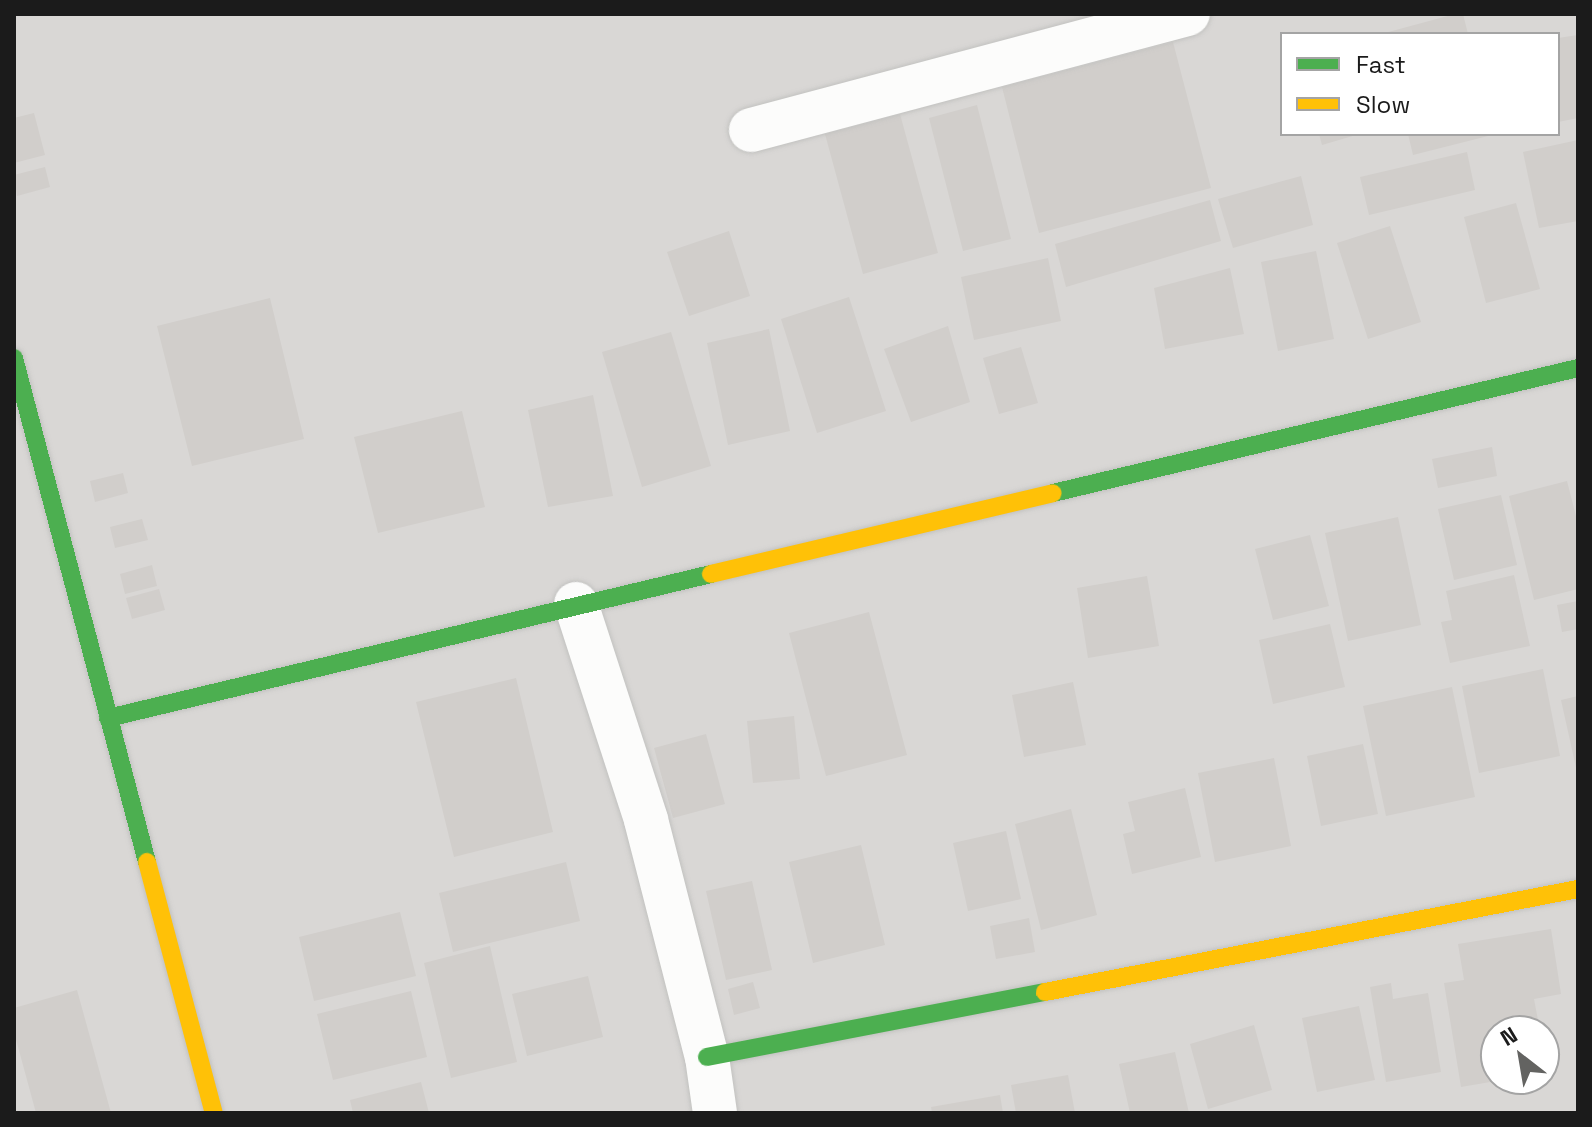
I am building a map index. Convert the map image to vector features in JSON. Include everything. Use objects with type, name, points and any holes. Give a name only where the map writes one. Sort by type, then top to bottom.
[{"type":"street","points":[[751,130],[1188,14]]},
{"type":"street","points":[[108,718],[576,604],[1578,368]]},
{"type":"street","points":[[17,380],[214,1113]]},
{"type":"street","points":[[576,604],[646,820],[707,1057],[715,1113]]},
{"type":"street","points":[[707,1057],[1578,889]]},
{"type":"shaded area","points":[[14,14],[1578,14],[1578,1113],[14,1113]]},
{"type":"building","points":[[1463,14],[1468,32],[1388,32]]},
{"type":"building","points":[[1578,35],[1578,118],[1560,122],[1560,38]]},
{"type":"building","points":[[1173,42],[1211,188],[1039,233],[1002,87]]},
{"type":"building","points":[[977,105],[1011,239],[963,251],[929,118]]},
{"type":"building","points":[[34,113],[45,155],[14,163],[14,118]]},
{"type":"building","points":[[900,114],[938,253],[863,274],[825,134]]},
{"type":"building","points":[[1320,136],[1353,136],[1322,145]]},
{"type":"building","points":[[1408,136],[1488,136],[1413,155]]},
{"type":"building","points":[[1578,140],[1578,221],[1539,228],[1523,152]]},
{"type":"building","points":[[1467,152],[1475,190],[1369,215],[1360,177]]},
{"type":"building","points":[[45,167],[50,187],[17,196],[14,175]]},
{"type":"building","points":[[1301,176],[1313,225],[1233,248],[1218,199]]},
{"type":"building","points":[[1210,200],[1221,241],[1066,287],[1055,244]]},
{"type":"building","points":[[1516,203],[1540,289],[1486,303],[1464,217]]},
{"type":"building","points":[[1390,226],[1421,322],[1368,339],[1337,243]]},
{"type":"building","points":[[729,231],[750,296],[689,316],[667,252]]},
{"type":"building","points":[[1316,251],[1334,339],[1278,351],[1261,262]]},
{"type":"building","points":[[1048,258],[1061,321],[974,340],[961,277]]},
{"type":"building","points":[[1230,268],[1244,334],[1165,349],[1154,288]]},
{"type":"building","points":[[849,297],[886,411],[817,433],[781,319]]},
{"type":"building","points":[[270,298],[304,439],[192,466],[157,326]]},
{"type":"building","points":[[948,326],[970,402],[911,422],[884,349]]},
{"type":"building","points":[[769,329],[790,431],[728,445],[707,343]]},
{"type":"building","points":[[671,332],[711,466],[642,487],[602,352]]},
{"type":"building","points":[[1021,347],[1038,403],[999,414],[983,358]]},
{"type":"building","points":[[593,395],[613,496],[548,507],[528,410]]},
{"type":"building","points":[[462,411],[485,507],[378,533],[354,437]]},
{"type":"building","points":[[1492,447],[1497,476],[1438,488],[1432,459]]},
{"type":"building","points":[[123,473],[128,493],[95,502],[90,481]]},
{"type":"building","points":[[1567,481],[1578,524],[1578,589],[1534,600],[1509,496]]},
{"type":"building","points":[[1501,495],[1517,565],[1454,580],[1438,509]]},
{"type":"building","points":[[1398,517],[1421,625],[1348,641],[1325,533]]},
{"type":"building","points":[[142,519],[148,540],[115,548],[110,527]]},
{"type":"building","points":[[1310,535],[1329,606],[1273,620],[1255,549]]},
{"type":"building","points":[[152,565],[157,586],[125,594],[120,574]]},
{"type":"building","points":[[1514,575],[1530,646],[1450,663],[1441,622],[1452,620],[1446,591]]},
{"type":"building","points":[[1147,576],[1159,646],[1088,658],[1077,588]]},
{"type":"building","points":[[159,589],[165,610],[132,619],[126,598]]},
{"type":"building","points":[[1578,601],[1578,629],[1562,632],[1557,605]]},
{"type":"building","points":[[869,612],[907,755],[826,776],[789,633]]},
{"type":"building","points":[[1330,624],[1345,687],[1273,704],[1259,640]]},
{"type":"building","points":[[1543,669],[1560,756],[1479,773],[1462,686]]},
{"type":"building","points":[[516,678],[553,832],[454,857],[416,702]]},
{"type":"building","points":[[1073,682],[1086,745],[1024,757],[1012,695]]},
{"type":"building","points":[[1452,687],[1475,797],[1386,816],[1363,706]]},
{"type":"building","points":[[1578,696],[1578,772],[1577,772],[1561,700]]},
{"type":"building","points":[[794,716],[800,779],[753,783],[747,721]]},
{"type":"building","points":[[706,734],[725,804],[673,818],[654,748]]},
{"type":"building","points":[[1363,744],[1378,814],[1321,826],[1307,756]]},
{"type":"building","points":[[1274,758],[1291,846],[1215,862],[1198,773]]},
{"type":"building","points":[[1185,788],[1201,857],[1132,874],[1123,834],[1135,831],[1128,802]]},
{"type":"building","points":[[1071,809],[1097,915],[1041,930],[1015,824]]},
{"type":"building","points":[[1006,831],[1021,899],[968,911],[953,843]]},
{"type":"building","points":[[861,845],[885,945],[813,963],[789,862]]},
{"type":"building","points":[[566,862],[580,921],[453,952],[439,893]]},
{"type":"building","points":[[752,881],[772,970],[726,980],[706,891]]},
{"type":"building","points":[[400,912],[416,976],[314,1001],[299,937]]},
{"type":"building","points":[[1029,918],[1035,952],[996,959],[990,926]]},
{"type":"building","points":[[1551,929],[1561,994],[1534,999],[1537,1015],[1480,1015],[1480,1084],[1461,1087],[1444,983],[1464,980],[1458,944]]},
{"type":"building","points":[[490,946],[517,1062],[451,1078],[424,963]]},
{"type":"building","points":[[588,976],[603,1037],[527,1056],[512,994]]},
{"type":"building","points":[[753,982],[760,1008],[734,1015],[728,989]]},
{"type":"building","points":[[1391,983],[1393,999],[1428,993],[1441,1072],[1386,1082],[1370,987]]},
{"type":"building","points":[[77,990],[111,1113],[36,1113],[14,1032],[14,1008]]},
{"type":"building","points":[[411,991],[427,1057],[333,1080],[317,1014]]},
{"type":"building","points":[[1359,1006],[1375,1080],[1317,1092],[1302,1018]]},
{"type":"building","points":[[1254,1025],[1272,1090],[1208,1109],[1190,1044]]},
{"type":"building","points":[[1175,1052],[1189,1113],[1130,1113],[1119,1064]]},
{"type":"building","points":[[1068,1075],[1075,1113],[1016,1113],[1011,1085]]},
{"type":"building","points":[[421,1082],[429,1113],[353,1113],[350,1100]]},
{"type":"building","points":[[1000,1095],[1003,1113],[932,1113],[931,1107]]},
{"type":"traffic: fast","points":[[14,358],[147,862]]},
{"type":"traffic: fast","points":[[1053,493],[1578,368]]},
{"type":"traffic: fast","points":[[108,718],[711,574]]},
{"type":"traffic: fast","points":[[707,1057],[1045,992]]},
{"type":"traffic: slow","points":[[711,574],[1053,493]]},
{"type":"traffic: slow","points":[[147,862],[214,1113]]},
{"type":"traffic: slow","points":[[1045,992],[1578,889]]}]
